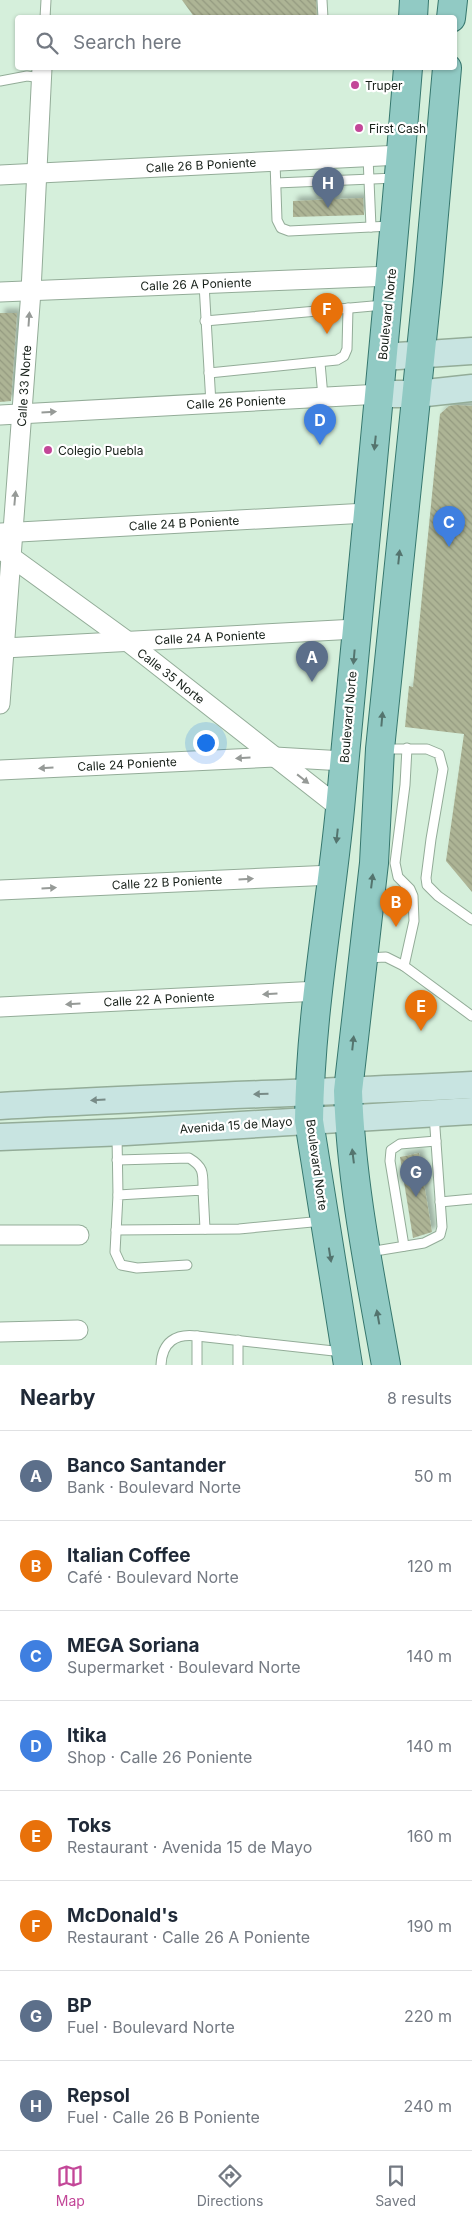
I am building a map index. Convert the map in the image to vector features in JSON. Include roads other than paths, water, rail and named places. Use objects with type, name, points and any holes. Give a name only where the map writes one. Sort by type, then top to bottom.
[{"type":"main road","points":[[412,15],[414,0]]},
{"type":"main road","points":[[451,15],[452,0]]},
{"type":"main road","name":"Boulevard Norte","points":[[347,1359],[309,1120],[310,1093],[319,992],[340,808],[391,276],[383,226],[400,167],[408,70]]},
{"type":"main road","points":[[386,1365],[367,1253],[349,1118],[348,1091],[374,863],[380,749],[417,394],[447,70]]},
{"type":"main road","points":[[383,357],[472,351]]},
{"type":"main road","name":"Calle 26 Poniente","points":[[380,394],[417,394],[472,388]]},
{"type":"main road","points":[[0,1106],[140,1098],[310,1093],[472,1085]]},
{"type":"main road","name":"Avenida 15 de Mayo","points":[[0,1137],[472,1111]]},
{"type":"street","name":"Calle 33 Norte","points":[[0,704],[6,532],[22,414],[31,291],[42,73]]},
{"type":"street","name":"Calle 26 B Poniente","points":[[0,175],[368,157],[400,167]]},
{"type":"street","name":"Calle 26 A Poniente","points":[[0,292],[391,276]]},
{"type":"street","name":"Calle 26 Poniente","points":[[0,415],[380,394]]},
{"type":"street","name":"Calle 24 B Poniente","points":[[6,532],[367,513]]},
{"type":"street","name":"Calle 35 Norte","points":[[5,553],[127,642],[340,808]]},
{"type":"street","name":"Calle 24 A Poniente","points":[[2,648],[356,629]]},
{"type":"street","name":"Calle 24 Poniente","points":[[0,770],[275,757],[344,761]]},
{"type":"street","name":"Calle 22 B Poniente","points":[[0,890],[333,875]]},
{"type":"street","name":"Calle 22 A Poniente","points":[[0,1007],[319,992]]},
{"type":"street","points":[[0,1235],[79,1235]]},
{"type":"street","points":[[0,1332],[78,1330]]},
{"type":"lane","points":[[45,15],[46,0]]},
{"type":"lane","points":[[322,0],[323,15]]},
{"type":"lane","points":[[0,82],[42,73]]},
{"type":"lane","points":[[275,162],[277,220],[281,228],[289,231],[383,226],[369,179],[368,157]]},
{"type":"lane","points":[[276,183],[369,179],[400,167]]},
{"type":"lane","points":[[204,284],[211,404]]},
{"type":"lane","points":[[205,321],[388,304]]},
{"type":"lane","points":[[209,373],[320,363],[344,356],[347,349],[348,308]]},
{"type":"lane","points":[[320,363],[323,397]]},
{"type":"lane","points":[[404,966],[414,921],[414,896],[396,872],[407,748]]},
{"type":"lane","points":[[380,749],[407,748],[434,751],[439,754],[443,769],[426,878],[430,890],[472,920]]},
{"type":"lane","points":[[414,896],[430,890]]},
{"type":"lane","points":[[363,958],[386,957],[404,966],[472,1016]]},
{"type":"lane","points":[[367,1253],[424,1243],[440,1235],[442,1227],[434,1113]]},
{"type":"lane","points":[[117,1132],[118,1195],[115,1252],[117,1260],[122,1265],[137,1268],[187,1265]]},
{"type":"lane","points":[[404,1246],[390,1161],[391,1150],[400,1144],[436,1141]]},
{"type":"lane","points":[[118,1160],[189,1158],[199,1164],[202,1172],[205,1229]]},
{"type":"lane","points":[[118,1195],[203,1190]]},
{"type":"lane","points":[[440,1202],[472,1199]]},
{"type":"lane","points":[[116,1230],[238,1229],[325,1221]]},
{"type":"lane","points":[[161,1365],[164,1347],[172,1340],[186,1334],[238,1340],[347,1359]]},
{"type":"lane","points":[[197,1336],[197,1365]]},
{"type":"lane","points":[[238,1340],[238,1365]]},
{"type":"place","name":"Truper","points":[[355,85]]},
{"type":"place","name":"First Cash","points":[[359,128]]},
{"type":"place","name":"Repsol","points":[[328,208]]},
{"type":"place","name":"McDonald's","points":[[327,334]]},
{"type":"place","name":"Itika","points":[[320,445]]},
{"type":"place","name":"Colegio Puebla","points":[[48,450]]},
{"type":"place","name":"MEGA Soriana","points":[[449,547]]},
{"type":"place","name":"Banco Santander","points":[[312,682]]},
{"type":"place","name":"Italian Coffee","points":[[396,927]]},
{"type":"place","name":"Toks","points":[[421,1031]]},
{"type":"place","name":"BP","points":[[416,1197]]}]
